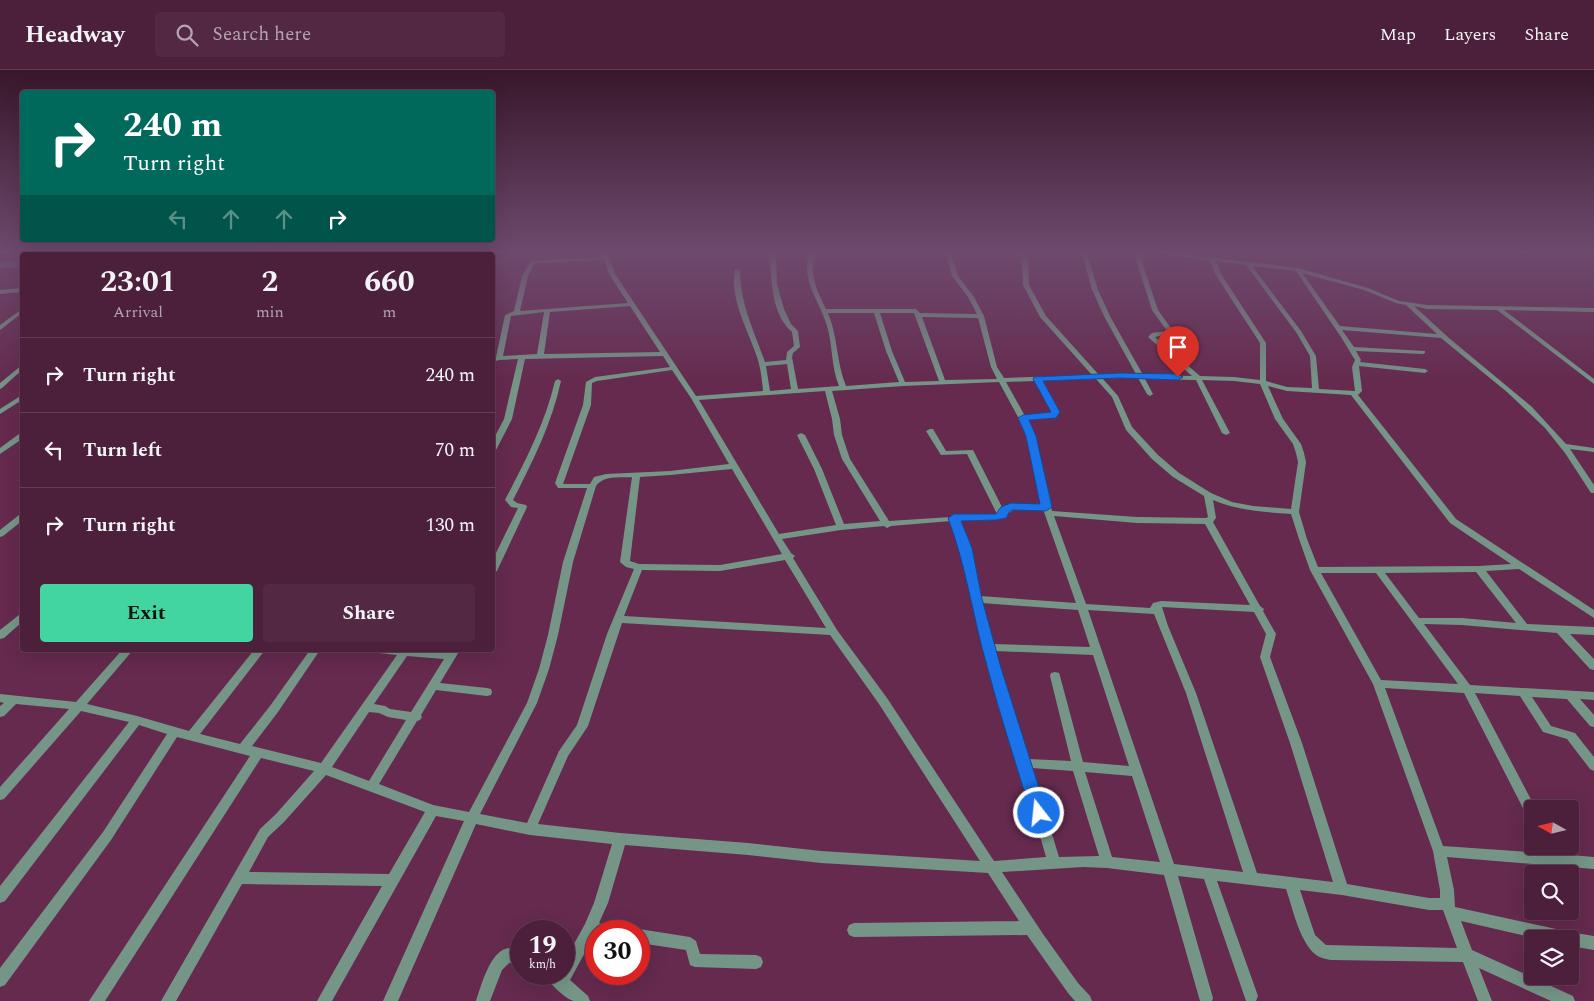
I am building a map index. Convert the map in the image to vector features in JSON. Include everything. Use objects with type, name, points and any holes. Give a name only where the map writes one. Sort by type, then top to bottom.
[{"type":"street","points":[[517,312],[520,296]]},
{"type":"street","points":[[627,296],[694,398],[834,632],[883,701],[1030,928],[1073,988],[1085,1001]]},
{"type":"street","points":[[740,296],[762,364],[767,393]]},
{"type":"street","points":[[777,296],[788,325],[796,336],[797,347],[790,352],[795,391]]},
{"type":"street","points":[[818,296],[832,335],[837,374],[843,388]]},
{"type":"street","points":[[971,296],[981,316],[994,367],[1031,436],[1047,510],[1082,606],[1169,869],[1206,998]]},
{"type":"street","points":[[1032,296],[1043,317],[1115,396],[1129,428],[1139,441],[1176,475],[1208,495],[1230,504],[1253,509],[1295,512]]},
{"type":"street","points":[[1098,296],[1114,331],[1150,394]]},
{"type":"street","points":[[1150,296],[1155,310],[1170,331],[1154,334],[1151,337],[1198,378],[1226,433]]},
{"type":"street","points":[[1232,296],[1263,344],[1263,382],[1279,419],[1297,444],[1300,453],[1302,462],[1295,512],[1315,570],[1378,684],[1439,851],[1447,890],[1448,908],[1485,1001]]},
{"type":"street","points":[[1272,296],[1299,332],[1313,356],[1316,390]]},
{"type":"street","points":[[694,398],[903,384],[1097,376],[1198,378],[1263,382],[1287,389],[1354,394],[1360,391],[1356,364],[1358,360],[1338,328],[1314,296]]},
{"type":"street","points":[[1383,296],[1408,304],[1445,309],[1594,310]]},
{"type":"street","points":[[632,304],[517,312],[508,315],[496,359],[522,356],[665,354]]},
{"type":"street","points":[[1408,304],[1441,336],[1516,398],[1564,446],[1594,491]]},
{"type":"street","points":[[1498,308],[1594,382]]},
{"type":"street","points":[[540,356],[547,310]]},
{"type":"street","points":[[823,311],[916,311],[943,383]]},
{"type":"street","points":[[876,311],[889,351],[903,384]]},
{"type":"street","points":[[0,328],[20,313]]},
{"type":"street","points":[[918,315],[981,316]]},
{"type":"street","points":[[1338,328],[1441,336]]},
{"type":"street","points":[[1352,349],[1423,352]]},
{"type":"street","points":[[495,444],[508,419],[522,356]]},
{"type":"street","points":[[762,364],[790,362]]},
{"type":"street","points":[[1356,364],[1425,371]]},
{"type":"street","points":[[592,486],[560,486],[559,483],[587,405],[589,382],[594,379],[674,368]]},
{"type":"street","points":[[0,387],[20,369]]},
{"type":"street","points":[[1023,418],[1052,416],[1055,412],[1037,379]]},
{"type":"street","points":[[495,565],[522,507],[514,505],[509,500],[536,446],[550,412],[558,381]]},
{"type":"street","points":[[828,390],[836,419],[838,436],[846,459],[887,525]]},
{"type":"street","points":[[1354,394],[1448,515],[1460,526],[1594,615]]},
{"type":"street","points":[[0,412],[20,398]]},
{"type":"street","points":[[930,431],[944,452],[970,452],[1002,516]]},
{"type":"street","points":[[801,435],[818,469],[841,528]]},
{"type":"street","points":[[0,452],[20,437]]},
{"type":"street","points":[[1564,446],[1594,450]]},
{"type":"street","points":[[390,1001],[472,818],[532,703],[554,635],[568,562],[592,486],[597,479],[602,477],[636,476],[735,466]]},
{"type":"street","points":[[636,476],[625,562],[628,565],[640,567],[720,568],[790,556]]},
{"type":"street","points":[[1002,516],[1005,509],[1011,506],[1137,520],[1208,521],[1212,518],[1208,495]]},
{"type":"street","points":[[778,537],[841,528],[954,518],[1002,516]]},
{"type":"street","points":[[954,518],[966,548],[988,647],[1054,862]]},
{"type":"street","points":[[0,534],[20,519]]},
{"type":"street","points":[[1208,521],[1259,609],[1271,634],[1271,640],[1265,648],[1265,657],[1296,743],[1342,889]]},
{"type":"street","points":[[1315,570],[1479,569],[1520,566]]},
{"type":"street","points":[[530,829],[563,754],[582,726],[602,662],[640,567]]},
{"type":"street","points":[[1378,569],[1467,689],[1525,800]]},
{"type":"street","points":[[1479,569],[1524,627]]},
{"type":"street","points":[[976,599],[1144,611],[1153,611],[1156,605]]},
{"type":"street","points":[[1156,605],[1259,609]]},
{"type":"street","points":[[1156,605],[1191,693],[1252,878]]},
{"type":"street","points":[[0,635],[20,619]]},
{"type":"street","points":[[618,619],[834,632]]},
{"type":"street","points":[[1418,622],[1449,621],[1561,631],[1594,631]]},
{"type":"street","points":[[1561,631],[1594,666]]},
{"type":"street","points":[[988,647],[1097,651]]},
{"type":"street","points":[[0,795],[126,652]]},
{"type":"street","points":[[192,736],[258,652]]},
{"type":"street","points":[[243,749],[314,652]]},
{"type":"street","points":[[168,1001],[264,833],[279,821],[312,780],[324,769],[404,652],[454,653]]},
{"type":"street","points":[[371,787],[454,653]]},
{"type":"street","points":[[1055,676],[1078,766],[1107,862]]},
{"type":"street","points":[[1378,684],[1594,696]]},
{"type":"street","points":[[434,686],[487,692]]},
{"type":"street","points":[[1523,692],[1547,728],[1571,736],[1589,754],[1594,766]]},
{"type":"street","points":[[1570,695],[1594,723]]},
{"type":"street","points":[[0,698],[78,706],[137,720],[174,732],[324,769],[433,810],[530,829],[820,857],[924,864],[989,867],[1054,862],[1107,862],[1342,889],[1448,908],[1535,930]]},
{"type":"street","points":[[0,713],[13,700]]},
{"type":"street","points":[[366,707],[381,709],[388,713],[416,717]]},
{"type":"street","points":[[0,897],[137,720]]},
{"type":"street","points":[[0,980],[107,836],[174,732]]},
{"type":"street","points":[[96,1001],[259,752]]},
{"type":"street","points":[[1025,763],[1136,771]]},
{"type":"street","points":[[324,1001],[433,810]]},
{"type":"street","points":[[594,920],[601,903],[620,839]]},
{"type":"street","points":[[1439,851],[1594,862]]},
{"type":"street","points":[[1554,855],[1556,860]]},
{"type":"street","points":[[1208,873],[1251,996]]},
{"type":"street","points":[[238,878],[393,880]]},
{"type":"street","points":[[1291,883],[1310,939],[1322,951],[1331,953],[1467,955],[1568,1001]]},
{"type":"street","points":[[854,930],[1030,928]]},
{"type":"street","points":[[575,950],[585,936]]},
{"type":"street","points":[[650,938],[690,944],[693,948],[695,960],[699,961],[756,962]]},
{"type":"street","points":[[1579,940],[1594,943]]},
{"type":"street","points":[[484,1001],[497,965],[506,956],[510,956]]},
{"type":"street","points":[[564,985],[584,1001]]},
{"type":"route","points":[[1039,813],[994,668],[976,599],[966,548],[954,518],[1002,516],[1005,509],[1011,506],[1046,507],[1031,436],[1023,418],[1054,415],[1055,412],[1037,379],[1120,376],[1178,377]]}]
